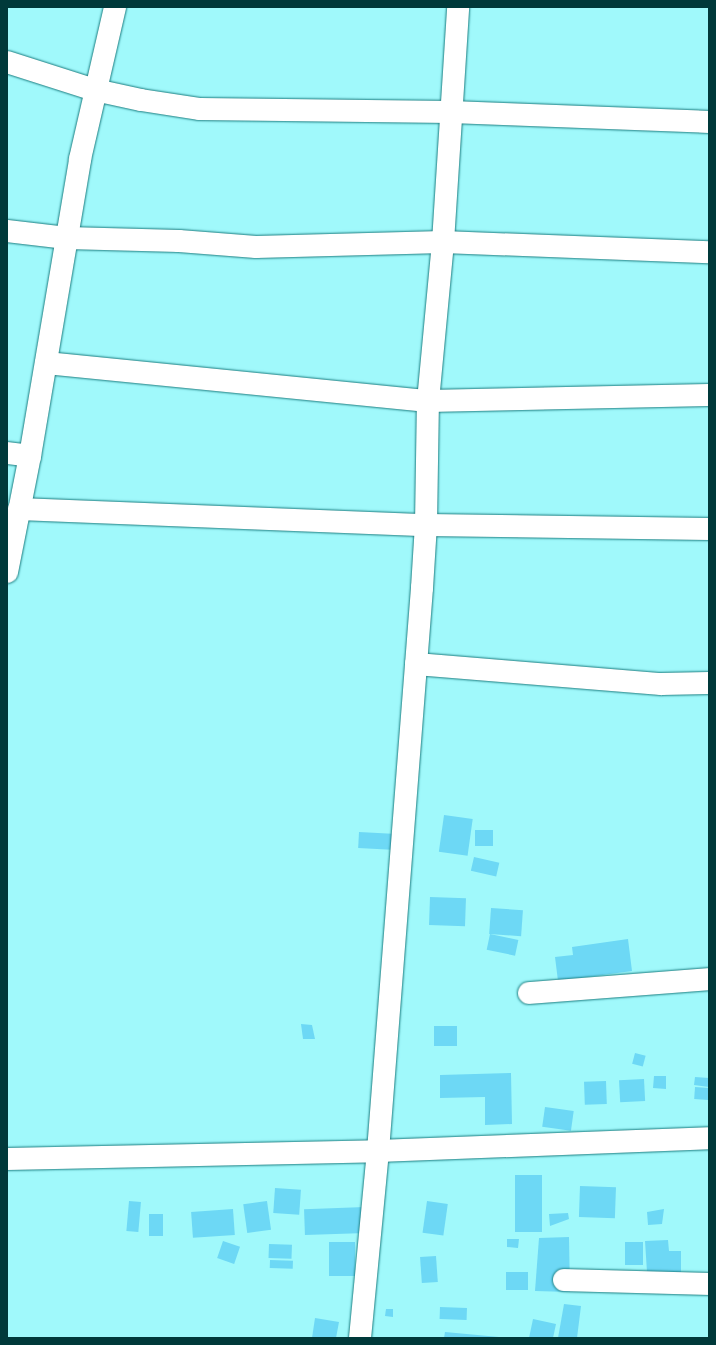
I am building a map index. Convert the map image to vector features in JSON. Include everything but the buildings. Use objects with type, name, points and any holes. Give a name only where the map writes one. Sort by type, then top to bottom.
[{"type":"street","points":[[7,572],[30,456],[80,159],[115,7]]},
{"type":"street","points":[[360,1338],[378,1151],[416,664],[426,525],[428,401],[443,242],[458,7]]},
{"type":"street","points":[[7,62],[95,90],[141,100],[200,109],[451,112],[709,122]]},
{"type":"street","points":[[7,231],[67,238],[180,241],[256,247],[443,242],[709,252]]},
{"type":"street","points":[[46,363],[428,401],[709,395]]},
{"type":"street","points":[[7,453],[30,456]]},
{"type":"street","points":[[20,509],[426,525],[709,529]]},
{"type":"street","points":[[416,664],[661,684],[709,683]]},
{"type":"street","points":[[529,993],[709,979]]},
{"type":"street","points":[[7,1159],[378,1151],[709,1138]]},
{"type":"street","points":[[564,1280],[709,1284]]}]
